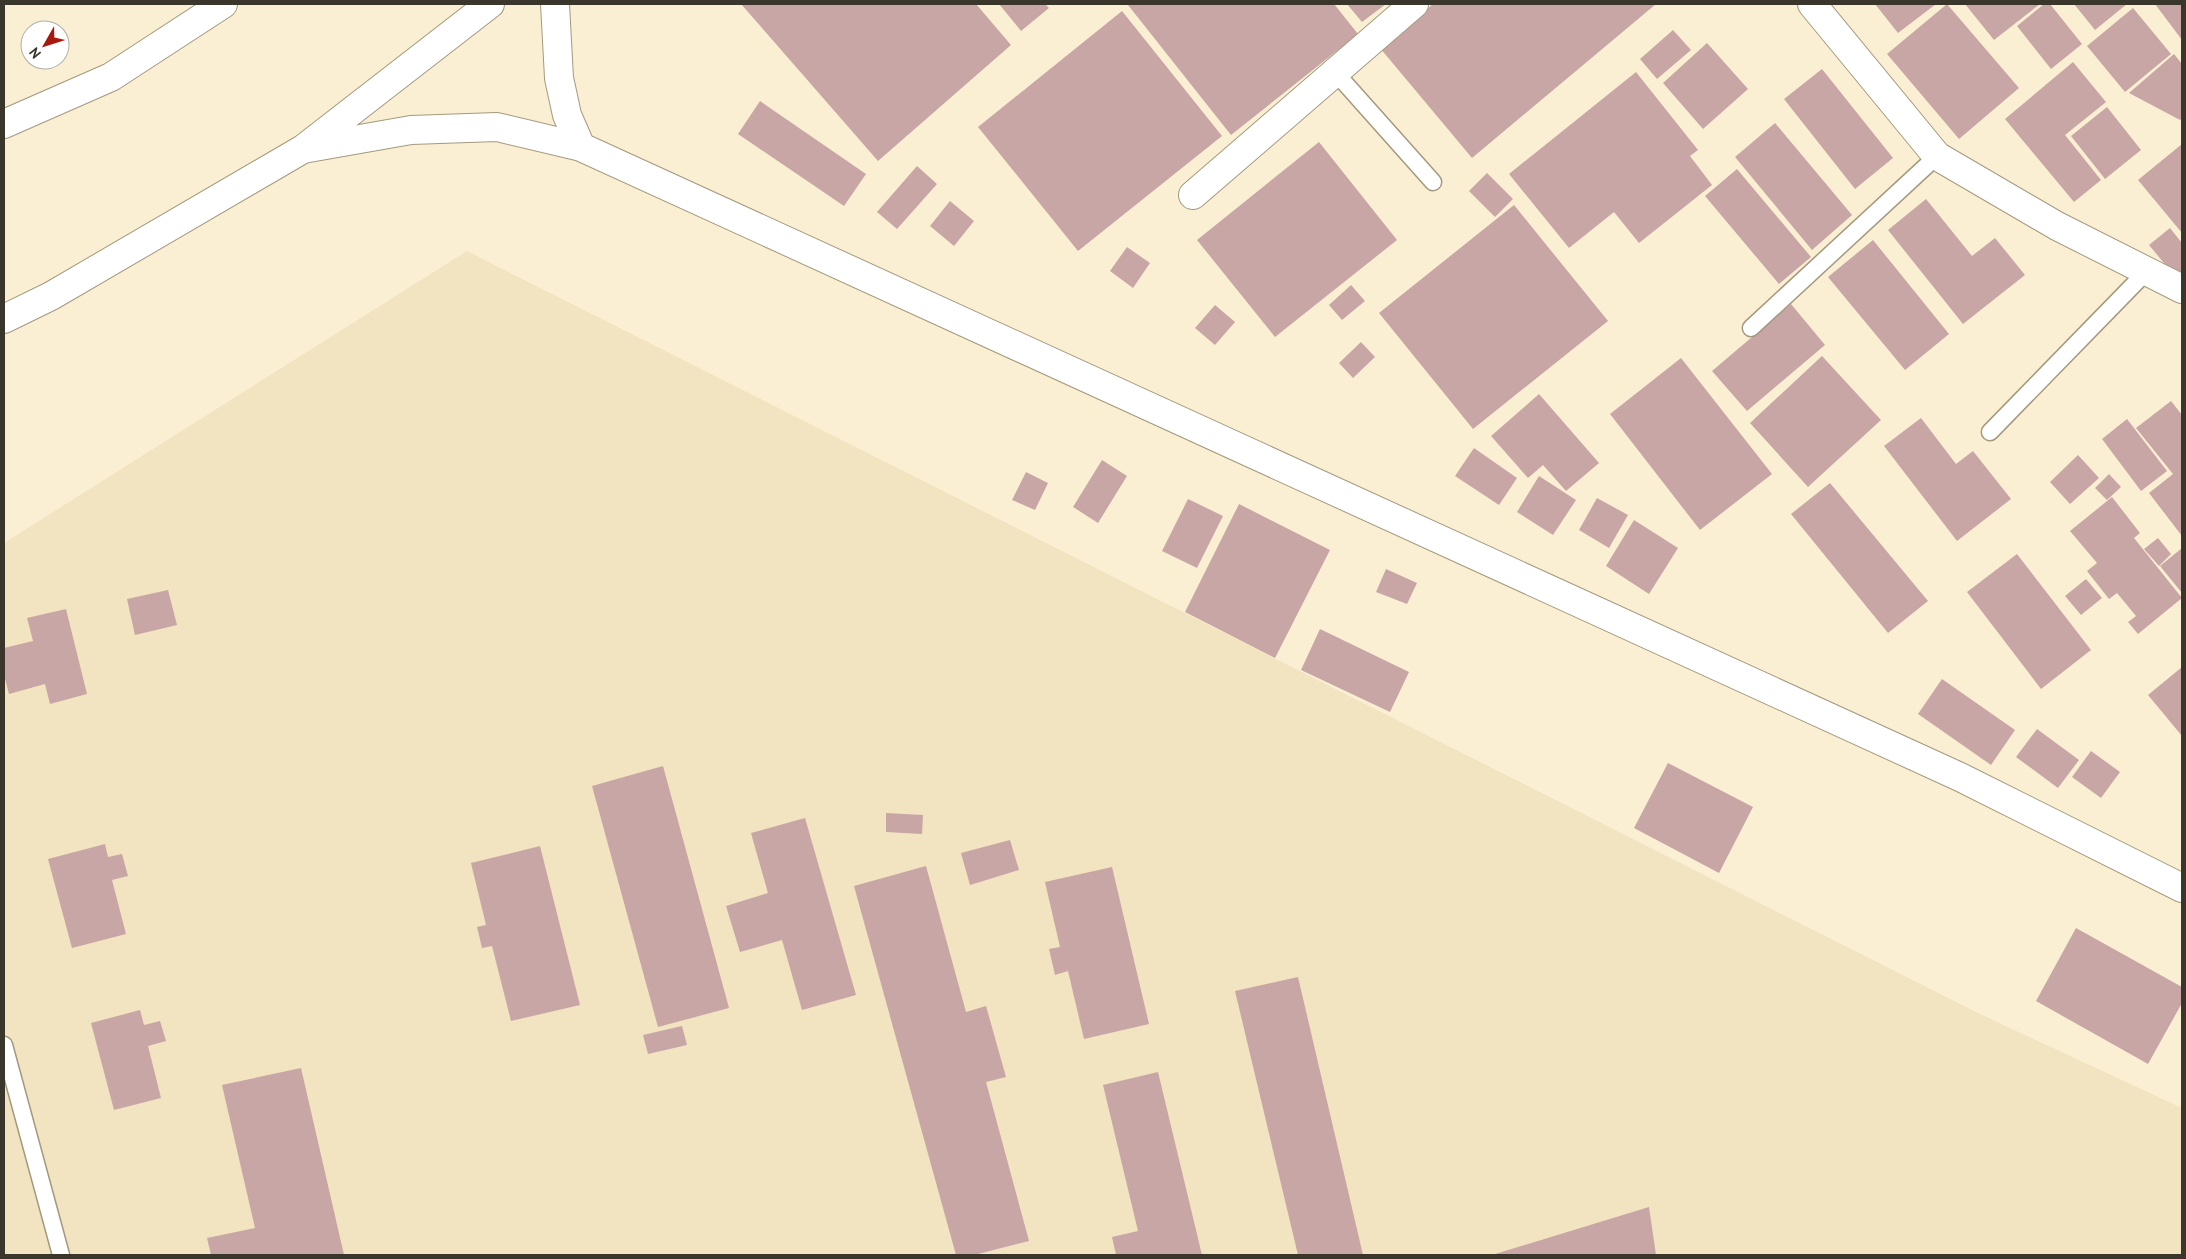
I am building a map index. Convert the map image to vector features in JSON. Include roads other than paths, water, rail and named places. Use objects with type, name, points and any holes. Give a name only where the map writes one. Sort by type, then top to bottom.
[{"type":"main road","points":[[4,124],[111,77],[223,4]]},
{"type":"main road","points":[[4,319],[51,296],[303,148],[490,4]]},
{"type":"main road","points":[[555,4],[559,78],[567,115],[581,148]]},
{"type":"main road","points":[[1193,195],[1414,4]]},
{"type":"main road","points":[[1812,4],[1938,156],[2057,226],[2182,289]]},
{"type":"main road","points":[[303,148],[411,130],[497,127],[581,148],[1951,772],[2182,888]]},
{"type":"lane","points":[[1335,72],[1433,182]]},
{"type":"lane","points":[[1751,328],[1938,156]]},
{"type":"lane","points":[[1990,432],[2147,271]]},
{"type":"lane","points":[[4,1045],[61,1255]]}]
